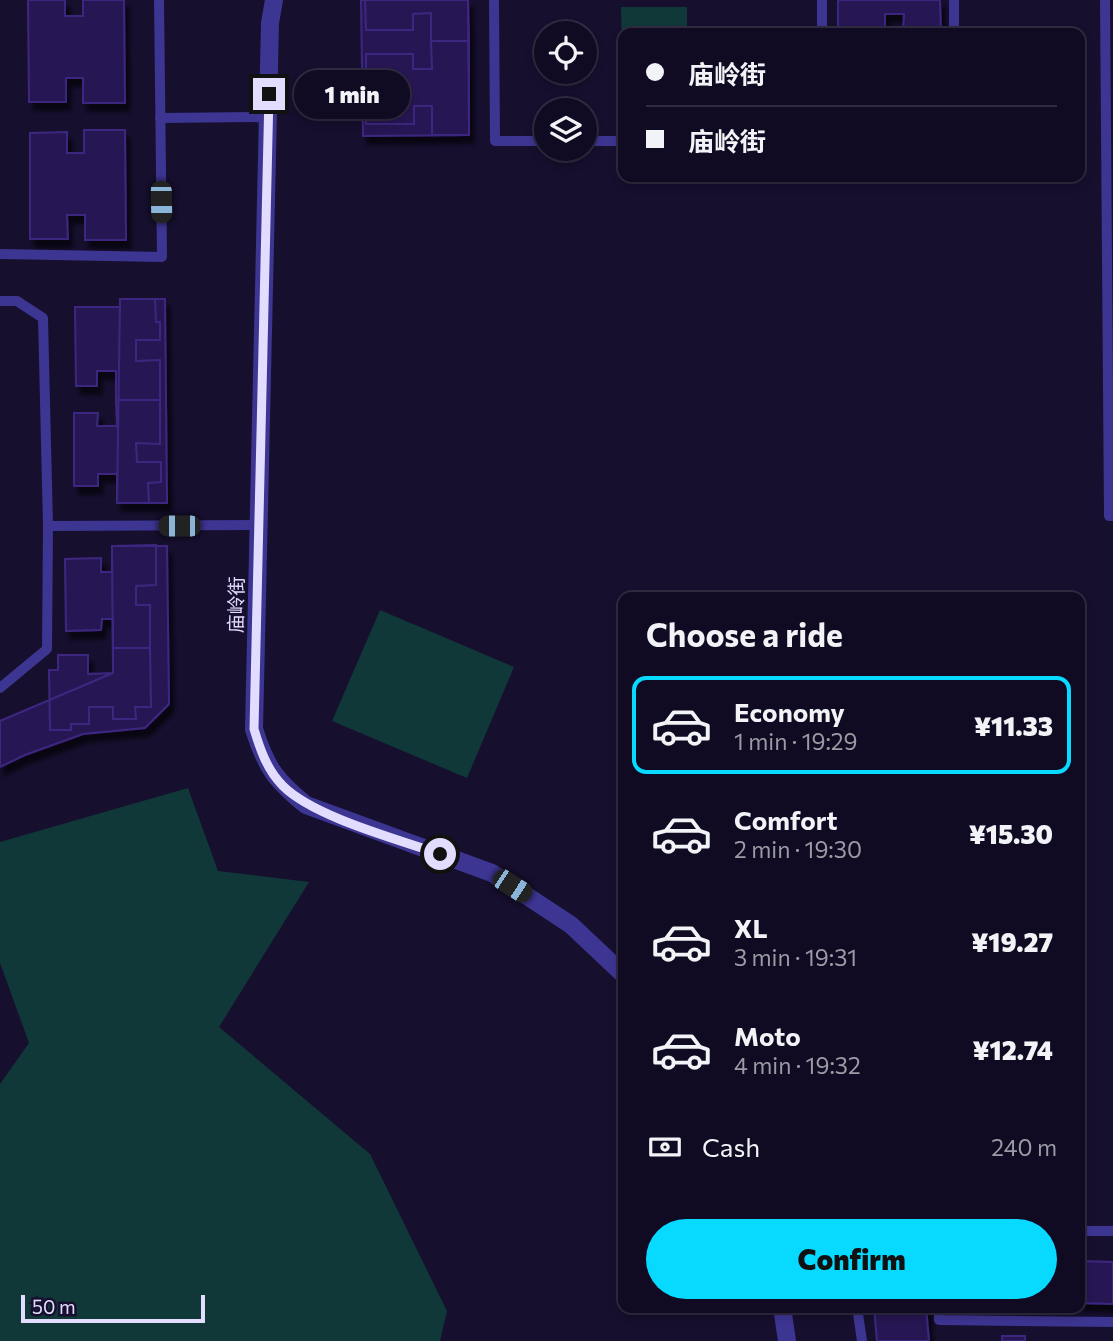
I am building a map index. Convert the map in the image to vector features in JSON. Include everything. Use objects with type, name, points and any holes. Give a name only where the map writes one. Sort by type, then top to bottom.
[{"type":"street","name":"庙岭街","points":[[265,0],[270,23]]},
{"type":"street","name":"庙岭街","points":[[274,0],[270,23],[254,729],[264,759],[281,785],[306,805],[492,873],[571,925],[618,969]]},
{"type":"street","points":[[783,1313],[787,1341]]},
{"type":"lane","points":[[0,254],[162,257],[159,0]]},
{"type":"lane","points":[[494,0],[495,141],[534,141]]},
{"type":"lane","points":[[822,0],[822,28]]},
{"type":"lane","points":[[954,0],[954,28]]},
{"type":"lane","points":[[1105,0],[1109,516],[1113,516]]},
{"type":"lane","points":[[160,118],[268,117]]},
{"type":"lane","points":[[597,141],[618,141]]},
{"type":"lane","points":[[0,301],[17,301],[43,318],[48,526],[47,649],[0,688]]},
{"type":"lane","points":[[48,526],[258,525]]},
{"type":"lane","points":[[1085,1231],[1113,1231]]},
{"type":"lane","points":[[858,1313],[862,1341]]},
{"type":"lane","points":[[939,1313],[939,1320],[1113,1322]]},
{"type":"green space","points":[[621,7],[687,7],[687,28],[621,28]]},
{"type":"green space","points":[[380,610],[514,667],[467,778],[332,721]]},
{"type":"green space","points":[[188,788],[218,871],[309,882],[219,1027],[370,1154],[447,1311],[440,1341],[0,1341],[0,1084],[29,1043],[0,963],[0,842]]},
{"type":"building","points":[[28,0],[65,0],[65,16],[83,16],[83,0],[124,0],[125,103],[83,103],[83,78],[66,78],[66,102],[29,102]]},
{"type":"building","points":[[361,0],[468,0],[469,135],[363,136]]},
{"type":"building","points":[[365,0],[468,0],[469,41],[431,41],[431,13],[413,14],[413,30],[366,30]]},
{"type":"building","points":[[838,0],[940,0],[941,28],[903,28],[904,14],[885,14],[885,28],[838,28]]},
{"type":"building","points":[[431,41],[469,41],[469,135],[432,135],[432,106],[414,106],[414,124],[366,124],[366,54],[413,54],[413,69],[432,69]]},
{"type":"building","points":[[84,130],[125,130],[126,240],[85,240],[85,215],[67,215],[68,239],[30,239],[30,133],[67,132],[67,153],[84,153]]},
{"type":"building","points":[[120,299],[155,299],[156,322],[160,322],[160,340],[136,340],[136,361],[160,360],[160,400],[116,400],[116,371],[97,371],[97,386],[76,386],[75,307],[120,307]]},
{"type":"building","points":[[120,299],[165,299],[167,503],[117,503]]},
{"type":"building","points":[[116,400],[160,400],[160,444],[136,443],[137,462],[161,462],[161,482],[148,483],[149,503],[117,503],[117,474],[98,474],[98,486],[74,486],[74,413],[98,413],[97,426],[117,426]]},
{"type":"building","points":[[156,545],[156,585],[136,586],[136,605],[150,605],[150,648],[113,648],[113,619],[102,619],[101,630],[66,631],[65,559],[101,558],[101,572],[112,572],[112,546]]},
{"type":"building","points":[[112,546],[167,546],[169,704],[145,728],[83,734],[0,767],[0,721],[113,673]]},
{"type":"building","points":[[113,648],[150,648],[151,707],[135,707],[136,719],[113,719],[113,707],[89,707],[89,724],[71,724],[71,730],[50,730],[49,670],[58,670],[58,655],[88,655],[88,674],[113,673]]},
{"type":"building","points":[[1085,1261],[1113,1262],[1113,1304],[1085,1303]]},
{"type":"building","points":[[875,1313],[927,1313],[929,1341],[877,1341]]},
{"type":"building","points":[[1002,1336],[1025,1336],[1025,1341],[1002,1341]]},
{"type":"route","points":[[269,94],[254,729],[264,759],[281,785],[306,805],[440,854]]}]
